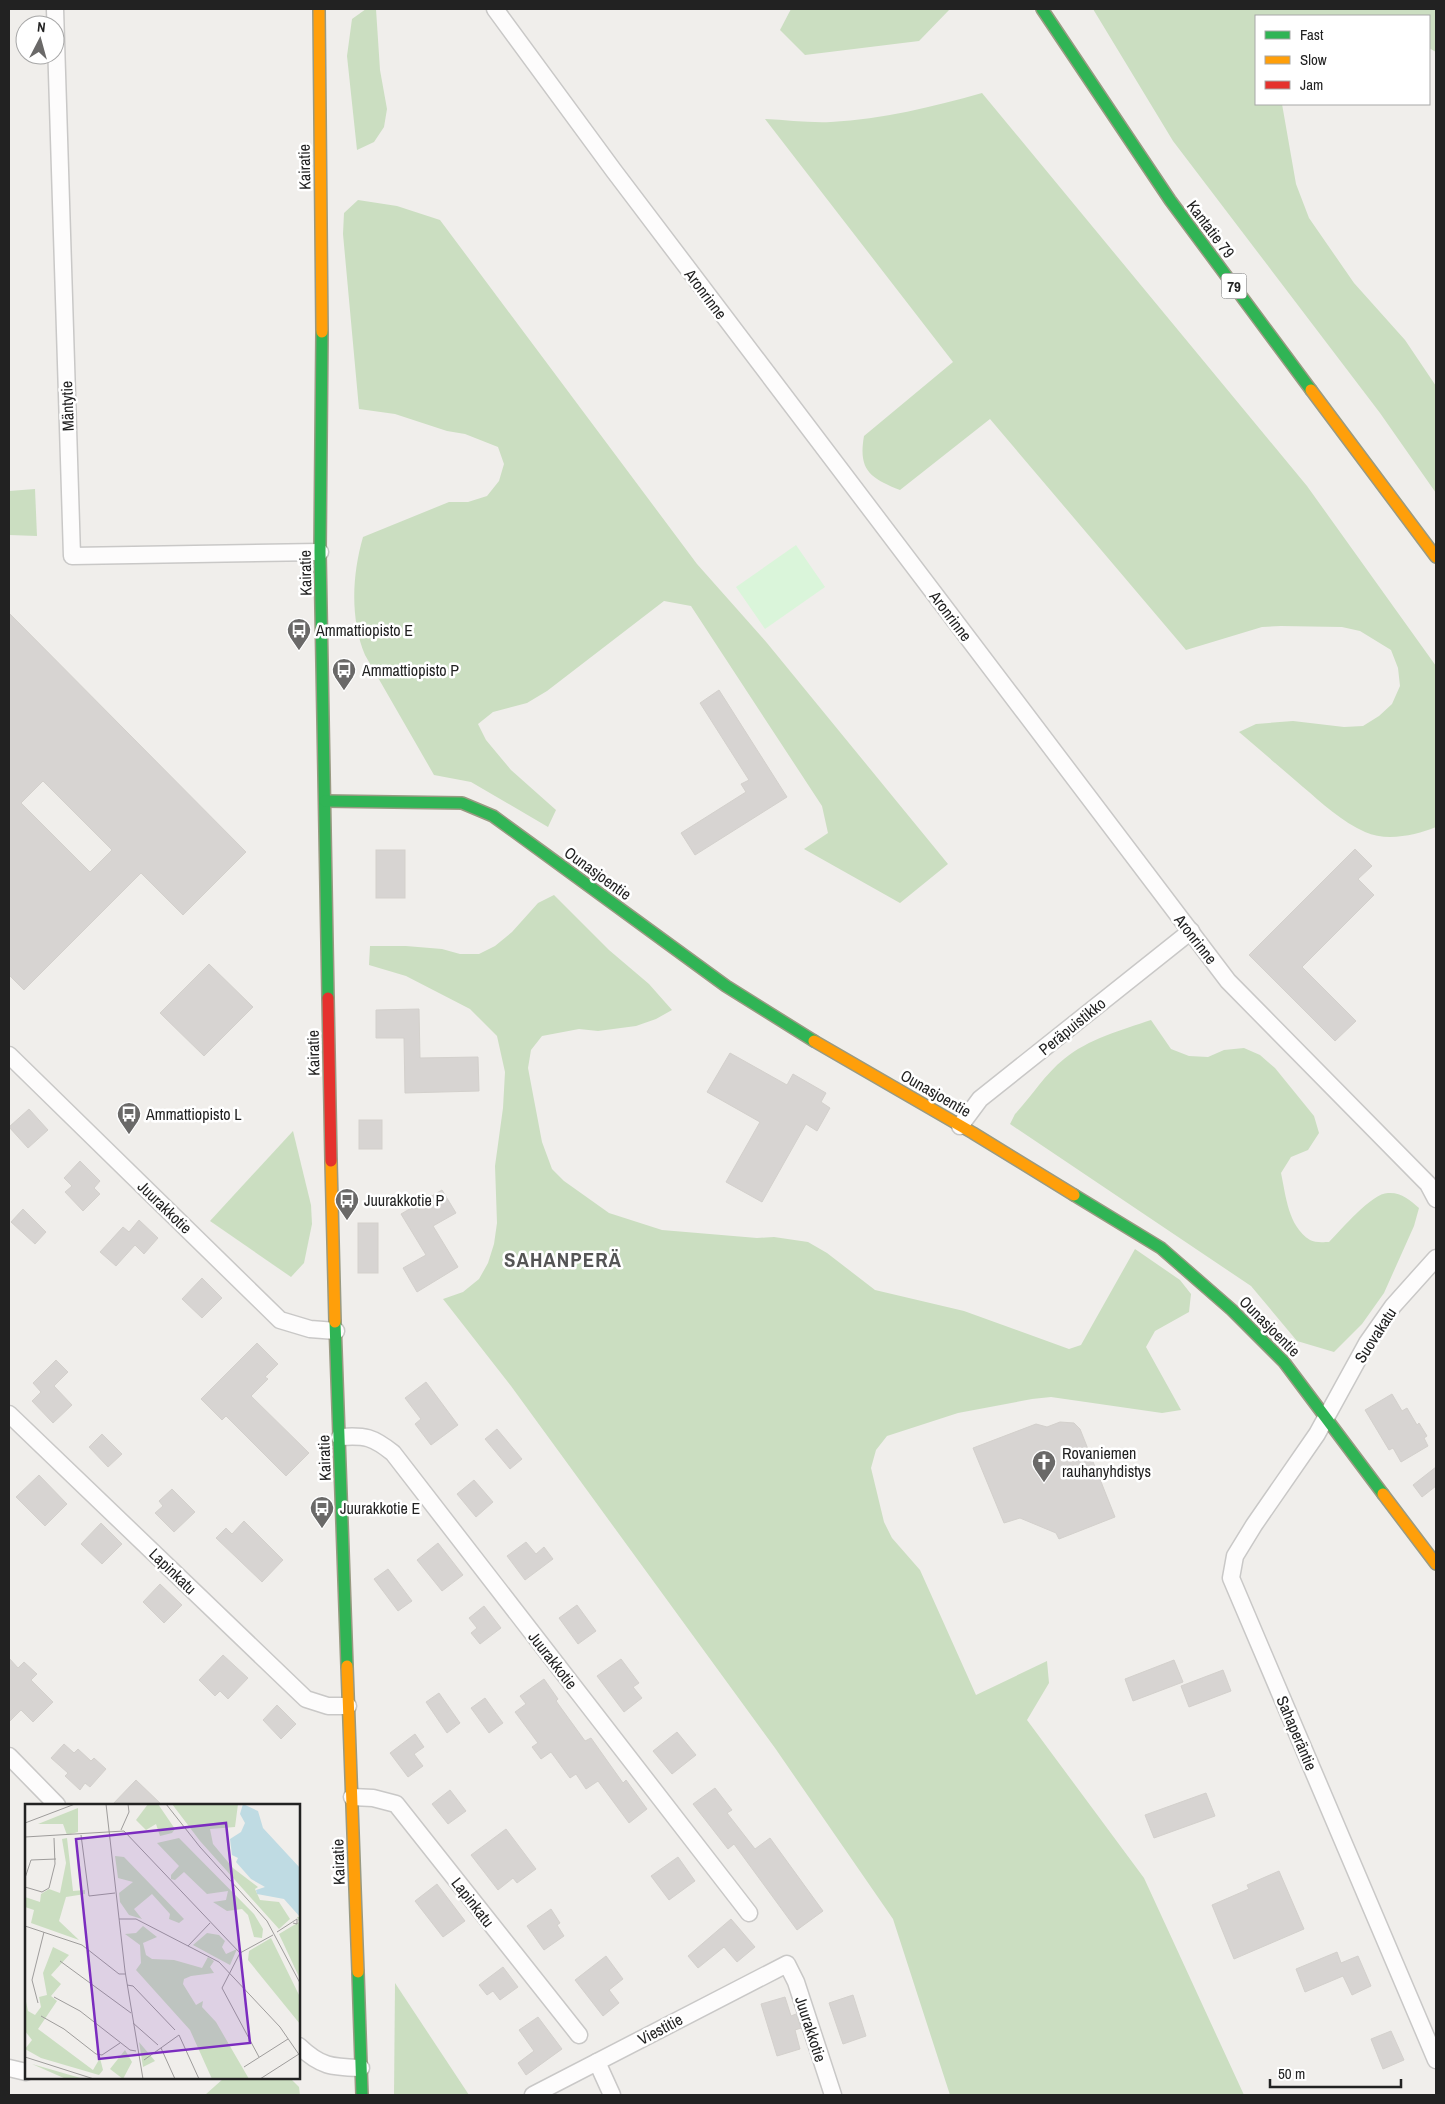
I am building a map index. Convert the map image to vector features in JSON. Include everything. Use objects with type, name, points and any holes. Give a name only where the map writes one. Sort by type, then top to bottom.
[{"type":"main road","name":"Kairatie","points":[[319,9],[322,348],[320,552],[325,800],[336,1331],[362,2095]]},
{"type":"main road","name":"Kantatie 79","points":[[1042,9],[1170,200],[1436,557]]},
{"type":"main road","name":"Ounasjoentie","points":[[325,800],[462,803],[493,816],[734,991],[784,1023],[960,1126],[1161,1248],[1232,1310],[1284,1362],[1436,1564]]},
{"type":"street","name":"Mäntytie","points":[[55,9],[72,556],[320,552]]},
{"type":"street","name":"Aronrinne","points":[[496,9],[614,171],[1228,981],[1428,1184],[1436,1199]]},
{"type":"street","name":"Peräpuistikko","points":[[960,1126],[980,1099],[1191,932]]},
{"type":"street","name":"Juurakkotie","points":[[9,1055],[280,1320],[310,1329],[336,1331]]},
{"type":"street","name":"Suovakatu","points":[[1326,1419],[1368,1342],[1393,1306],[1436,1258]]},
{"type":"street","name":"Lapinkatu","points":[[9,1414],[306,1699],[328,1706],[348,1706]]},
{"type":"street","name":"Sahaperäntie","points":[[1326,1419],[1235,1556],[1232,1578],[1436,2060]]},
{"type":"street","name":"Juurakkotie","points":[[340,1436],[361,1436],[378,1441],[393,1453],[749,1913]]},
{"type":"street","points":[[9,1756],[56,1804]]},
{"type":"street","name":"Lapinkatu","points":[[352,1797],[373,1798],[396,1804],[579,2035]]},
{"type":"street","name":"Juurakkotie","points":[[787,1964],[796,1982],[833,2095]]},
{"type":"street","name":"Viestitie","points":[[533,2095],[787,1964]]},
{"type":"street","points":[[300,2047],[319,2063],[337,2067],[361,2068]]},
{"type":"street","points":[[597,2062],[612,2095]]},
{"type":"street","points":[[9,2068],[25,2072]]},
{"type":"green space","points":[[366,9],[376,9],[380,70],[387,109],[384,127],[374,142],[357,150],[347,56],[352,19]]},
{"type":"green space","points":[[791,9],[950,9],[919,41],[805,55],[780,30]]},
{"type":"green space","points":[[1093,9],[1436,9],[1436,52],[1430,49],[1430,15],[1255,15],[1255,105],[1282,105],[1296,184],[1309,218],[1354,283],[1405,340],[1436,386],[1436,493],[1380,413],[1173,141]]},
{"type":"green space","points":[[982,93],[1307,486],[1436,666],[1436,827],[1420,833],[1392,837],[1383,837],[1365,832],[1332,812],[1239,732],[1256,724],[1293,721],[1344,727],[1363,726],[1379,716],[1392,704],[1400,686],[1398,668],[1391,650],[1360,631],[1342,627],[1281,626],[1262,627],[1186,650],[990,419],[900,490],[874,477],[868,471],[863,457],[864,436],[953,362],[765,119],[831,122],[869,118],[907,112]]},
{"type":"green space","points":[[358,200],[397,206],[440,220],[697,564],[767,643],[948,864],[900,903],[804,849],[828,833],[822,806],[691,606],[664,601],[547,691],[527,703],[493,712],[478,724],[486,740],[511,770],[556,810],[548,827],[471,782],[434,775],[365,655],[360,641],[354,597],[359,552],[363,537],[449,502],[468,502],[487,496],[499,481],[504,464],[498,447],[465,434],[447,431],[395,414],[359,409],[343,234],[344,213]]},
{"type":"green space","points":[[35,489],[37,536],[9,535],[9,491]]},
{"type":"green space","points":[[796,545],[825,587],[765,629],[736,587]]},
{"type":"green space","points":[[554,895],[609,950],[649,984],[672,1010],[656,1019],[636,1026],[598,1031],[579,1029],[542,1036],[531,1050],[528,1068],[542,1142],[552,1169],[564,1181],[609,1213],[662,1230],[757,1238],[774,1237],[808,1242],[827,1253],[875,1290],[964,1311],[1069,1349],[1081,1345],[1135,1249],[1180,1280],[1191,1294],[1189,1312],[1155,1331],[1146,1347],[1181,1410],[1162,1413],[1051,1397],[1032,1399],[958,1413],[887,1436],[876,1450],[871,1468],[884,1522],[892,1538],[920,1570],[976,1695],[1047,1661],[1049,1683],[1027,1720],[1144,1878],[1244,2095],[950,2095],[893,1919],[775,1748],[511,1386],[443,1299],[463,1292],[479,1279],[488,1263],[494,1244],[497,1223],[495,1166],[503,1108],[505,1072],[497,1036],[470,1009],[406,976],[369,965],[370,946],[406,946],[442,949],[460,954],[479,954],[495,946],[512,932],[538,903]]},
{"type":"green space","points":[[1151,1020],[1171,1049],[1189,1056],[1208,1057],[1224,1050],[1244,1048],[1260,1055],[1275,1068],[1314,1116],[1319,1133],[1308,1150],[1291,1157],[1281,1173],[1292,1219],[1310,1240],[1329,1242],[1365,1205],[1381,1195],[1393,1193],[1401,1195],[1419,1208],[1414,1226],[1384,1293],[1362,1324],[1334,1352],[1297,1341],[1251,1286],[1010,1124],[1015,1114],[1045,1078],[1073,1052],[1106,1036]]},
{"type":"green space","points":[[293,1131],[311,1205],[312,1224],[304,1263],[291,1277],[210,1221]]},
{"type":"green space","points":[[395,1983],[469,2095],[394,2095]]},
{"type":"green space","points":[[223,2079],[291,2079],[299,2087],[300,2095],[205,2095]]},
{"type":"building","points":[[9,613],[246,852],[183,915],[141,873],[24,990],[9,975]],"holes":[[[43,781],[112,850],[90,872],[21,803]]]},
{"type":"building","points":[[719,690],[787,797],[695,855],[681,833],[746,792],[741,784],[749,780],[700,703]]},
{"type":"building","points":[[1355,849],[1372,866],[1358,879],[1374,895],[1302,967],[1356,1021],[1335,1041],[1249,955]]},
{"type":"building","points":[[376,850],[405,850],[405,898],[376,898]]},
{"type":"building","points":[[209,964],[253,1007],[204,1056],[160,1013]]},
{"type":"building","points":[[419,1009],[420,1058],[478,1057],[479,1091],[405,1093],[404,1038],[376,1038],[376,1010]]},
{"type":"building","points":[[730,1053],[787,1085],[793,1074],[826,1093],[821,1102],[830,1108],[817,1131],[806,1124],[762,1202],[726,1182],[760,1122],[707,1092]]},
{"type":"building","points":[[29,1109],[48,1130],[28,1148],[9,1127]]},
{"type":"building","points":[[359,1120],[382,1120],[382,1149],[359,1149]]},
{"type":"building","points":[[80,1161],[100,1181],[94,1188],[100,1194],[83,1211],[65,1192],[72,1186],[64,1178]]},
{"type":"building","points":[[442,1190],[456,1213],[433,1226],[458,1267],[417,1292],[403,1268],[426,1255],[401,1214]]},
{"type":"building","points":[[23,1209],[46,1232],[35,1244],[11,1222]]},
{"type":"building","points":[[139,1220],[158,1238],[144,1254],[135,1245],[116,1266],[100,1252],[123,1227],[129,1232]]},
{"type":"building","points":[[358,1223],[378,1223],[378,1273],[358,1273]]},
{"type":"building","points":[[202,1278],[222,1298],[202,1318],[182,1299]]},
{"type":"building","points":[[257,1343],[278,1364],[265,1377],[268,1379],[251,1396],[309,1453],[286,1476],[226,1416],[222,1420],[201,1399]]},
{"type":"building","points":[[56,1360],[68,1372],[54,1386],[72,1405],[53,1423],[32,1401],[41,1392],[33,1383]]},
{"type":"building","points":[[426,1382],[458,1425],[431,1445],[415,1424],[421,1419],[405,1398]]},
{"type":"building","points":[[1392,1394],[1402,1411],[1407,1408],[1417,1425],[1419,1423],[1427,1436],[1424,1438],[1428,1446],[1401,1462],[1393,1448],[1389,1450],[1365,1410]]},
{"type":"building","name":"Rovaniemen rauhanyhdistys","points":[[1060,1422],[1074,1423],[1080,1429],[1115,1517],[1059,1539],[1056,1533],[1020,1518],[1004,1523],[973,1448],[1036,1424],[1047,1427]]},
{"type":"building","points":[[497,1429],[522,1459],[510,1469],[485,1439]]},
{"type":"building","points":[[102,1434],[122,1454],[108,1467],[89,1447]]},
{"type":"building","points":[[1436,1467],[1436,1486],[1422,1497],[1413,1485]]},
{"type":"building","points":[[39,1475],[67,1504],[45,1526],[16,1497]]},
{"type":"building","points":[[474,1480],[493,1502],[476,1517],[457,1494]]},
{"type":"building","points":[[172,1489],[195,1512],[174,1532],[155,1513],[163,1506],[159,1501]]},
{"type":"building","points":[[244,1521],[283,1560],[262,1582],[216,1538],[226,1528],[232,1534]]},
{"type":"building","points":[[101,1523],[122,1544],[102,1564],[81,1544]]},
{"type":"building","points":[[526,1542],[536,1554],[544,1547],[553,1559],[525,1580],[507,1556]]},
{"type":"building","points":[[438,1543],[463,1575],[442,1591],[417,1560]]},
{"type":"building","points":[[388,1569],[412,1601],[398,1611],[374,1579]]},
{"type":"building","points":[[160,1584],[182,1605],[164,1623],[143,1602]]},
{"type":"building","points":[[577,1605],[596,1631],[578,1644],[559,1618]]},
{"type":"building","points":[[484,1606],[501,1628],[480,1644],[471,1633],[477,1628],[469,1618]]},
{"type":"building","points":[[223,1655],[248,1678],[228,1699],[220,1691],[215,1696],[199,1680]]},
{"type":"building","points":[[9,1658],[18,1668],[24,1662],[37,1674],[31,1680],[53,1702],[33,1722],[21,1710],[9,1722]]},
{"type":"building","points":[[621,1659],[639,1683],[633,1687],[642,1698],[624,1712],[597,1676]]},
{"type":"building","points":[[1174,1660],[1183,1682],[1133,1701],[1125,1679]]},
{"type":"building","points":[[1223,1670],[1231,1691],[1189,1707],[1181,1686]]},
{"type":"building","points":[[544,1679],[558,1699],[556,1701],[585,1741],[591,1738],[623,1783],[626,1780],[647,1809],[629,1823],[598,1781],[586,1789],[576,1774],[570,1778],[551,1752],[541,1759],[532,1747],[538,1743],[515,1712],[526,1704],[520,1696]]},
{"type":"building","points":[[439,1693],[460,1723],[447,1733],[426,1702]]},
{"type":"building","points":[[485,1698],[503,1723],[489,1733],[471,1708]]},
{"type":"building","points":[[277,1705],[296,1724],[281,1739],[263,1720]]},
{"type":"building","points":[[677,1732],[696,1755],[672,1774],[653,1751]]},
{"type":"building","points":[[415,1734],[424,1747],[414,1754],[423,1766],[408,1777],[390,1753]]},
{"type":"building","points":[[64,1744],[74,1753],[78,1749],[91,1761],[94,1758],[106,1769],[90,1787],[85,1783],[80,1790],[65,1776],[68,1773],[51,1758]]},
{"type":"building","points":[[136,1780],[161,1804],[113,1804]]},
{"type":"building","points":[[715,1788],[732,1810],[727,1813],[755,1849],[770,1838],[823,1911],[797,1930],[734,1844],[728,1849],[693,1804]]},
{"type":"building","points":[[450,1790],[466,1811],[448,1824],[432,1804]]},
{"type":"building","points":[[1206,1793],[1215,1816],[1154,1838],[1145,1815]]},
{"type":"building","points":[[506,1829],[536,1869],[517,1883],[513,1878],[498,1890],[471,1855]]},
{"type":"building","points":[[678,1857],[695,1881],[669,1900],[651,1876]]},
{"type":"building","points":[[1279,1871],[1304,1929],[1234,1959],[1212,1905],[1249,1889],[1247,1885]]},
{"type":"building","points":[[437,1884],[465,1921],[443,1937],[415,1901]]},
{"type":"building","points":[[551,1909],[560,1923],[557,1925],[564,1936],[544,1950],[527,1926]]},
{"type":"building","points":[[731,1919],[755,1947],[737,1962],[724,1947],[698,1968],[688,1956]]},
{"type":"building","points":[[1337,1952],[1341,1963],[1358,1956],[1371,1986],[1352,1995],[1343,1976],[1305,1992],[1296,1969]]},
{"type":"building","points":[[606,1956],[623,1979],[609,1990],[619,2003],[603,2016],[575,1980]]},
{"type":"building","points":[[503,1967],[518,1987],[500,2000],[493,1991],[487,1995],[479,1985]]},
{"type":"building","points":[[853,1995],[866,2036],[843,2044],[829,2003]]},
{"type":"building","points":[[785,1997],[791,2016],[796,2014],[801,2028],[795,2030],[800,2049],[777,2056],[761,2004]]},
{"type":"building","points":[[538,2017],[562,2049],[526,2075],[518,2063],[534,2051],[519,2030]]},
{"type":"building","points":[[1391,2031],[1404,2060],[1383,2069],[1371,2039]]},
{"type":"traffic: fast","points":[[1042,9],[1170,200],[1311,390]]},
{"type":"traffic: fast","points":[[322,332],[320,552],[328,998]]},
{"type":"traffic: fast","points":[[325,801],[462,803],[493,816],[726,986],[814,1041]]},
{"type":"traffic: fast","points":[[1074,1195],[1161,1248],[1232,1310],[1284,1362],[1383,1494]]},
{"type":"traffic: fast","points":[[335,1322],[347,1666]]},
{"type":"traffic: fast","points":[[358,1972],[362,2095]]},
{"type":"traffic: slow","points":[[319,9],[322,332]]},
{"type":"traffic: slow","points":[[1311,390],[1436,557]]},
{"type":"traffic: slow","points":[[814,1041],[973,1133],[1074,1195]]},
{"type":"traffic: slow","points":[[331,1161],[335,1322]]},
{"type":"traffic: slow","points":[[1383,1494],[1436,1564]]},
{"type":"traffic: slow","points":[[347,1666],[358,1972]]},
{"type":"traffic: jam","points":[[328,998],[331,1161]]},
{"type":"place","name":"Ammattiopisto E","points":[[299,651]]},
{"type":"place","name":"Ammattiopisto P","points":[[344,691]]},
{"type":"place","name":"Ammattiopisto L","points":[[129,1135]]},
{"type":"place","name":"Juurakkotie P","points":[[347,1221]]},
{"type":"place","name":"Rovaniemen rauhanyhdistys","points":[[1044,1483]]},
{"type":"place","name":"Juurakkotie E","points":[[322,1529]]},
{"type":"district","name":"SAHANPERÄ","points":[[563,1259]]}]
